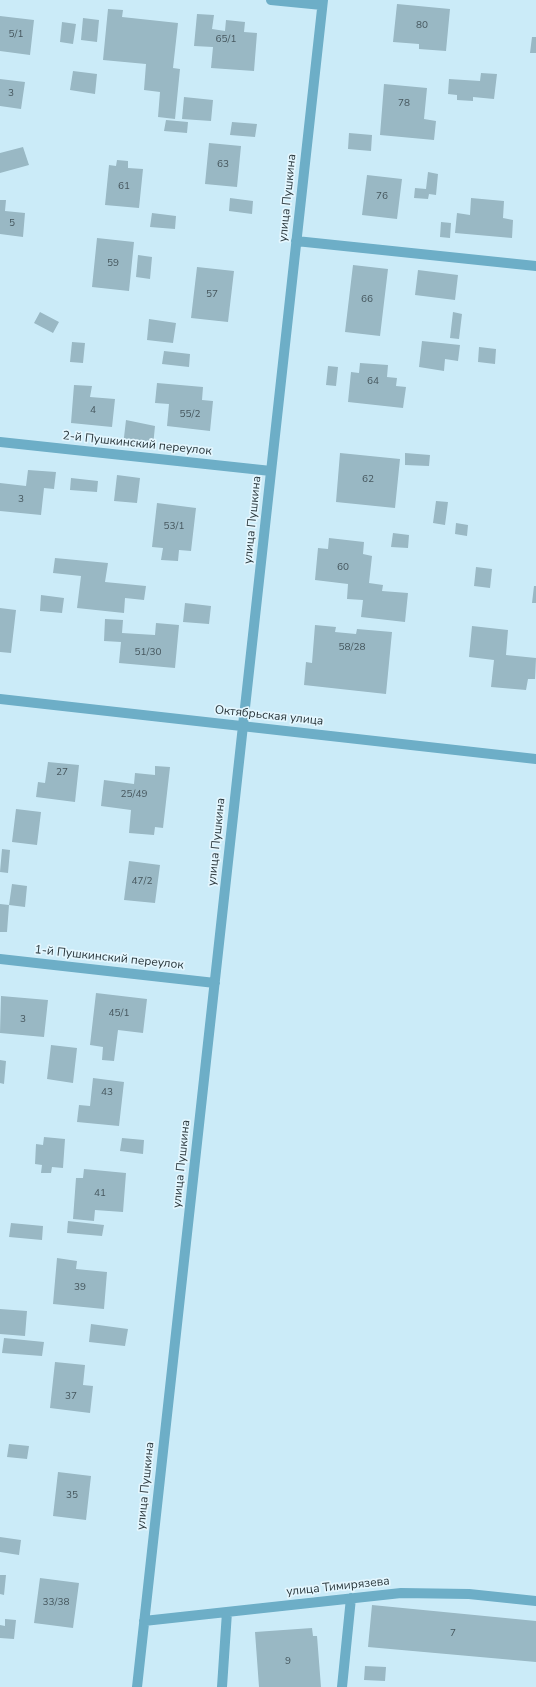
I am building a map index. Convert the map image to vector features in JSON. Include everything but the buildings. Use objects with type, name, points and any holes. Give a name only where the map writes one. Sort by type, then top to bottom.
[{"type":"street","points":[[271,0],[322,2]]},
{"type":"street","name":"улица Пушкина","points":[[137,1687],[322,2]]},
{"type":"street","points":[[296,241],[536,266]]},
{"type":"street","name":"2-й Пушкинский переулок","points":[[0,442],[271,471]]},
{"type":"street","name":"Октябрьская улица","points":[[0,699],[536,759]]},
{"type":"street","name":"1-й Пушкинский переулок","points":[[0,959],[215,983]]},
{"type":"street","name":"улица Тимирязева","points":[[144,1621],[351,1598],[412,1593],[469,1594],[536,1601]]},
{"type":"street","points":[[342,1687],[351,1598]]},
{"type":"street","points":[[222,1687],[227,1612]]}]
